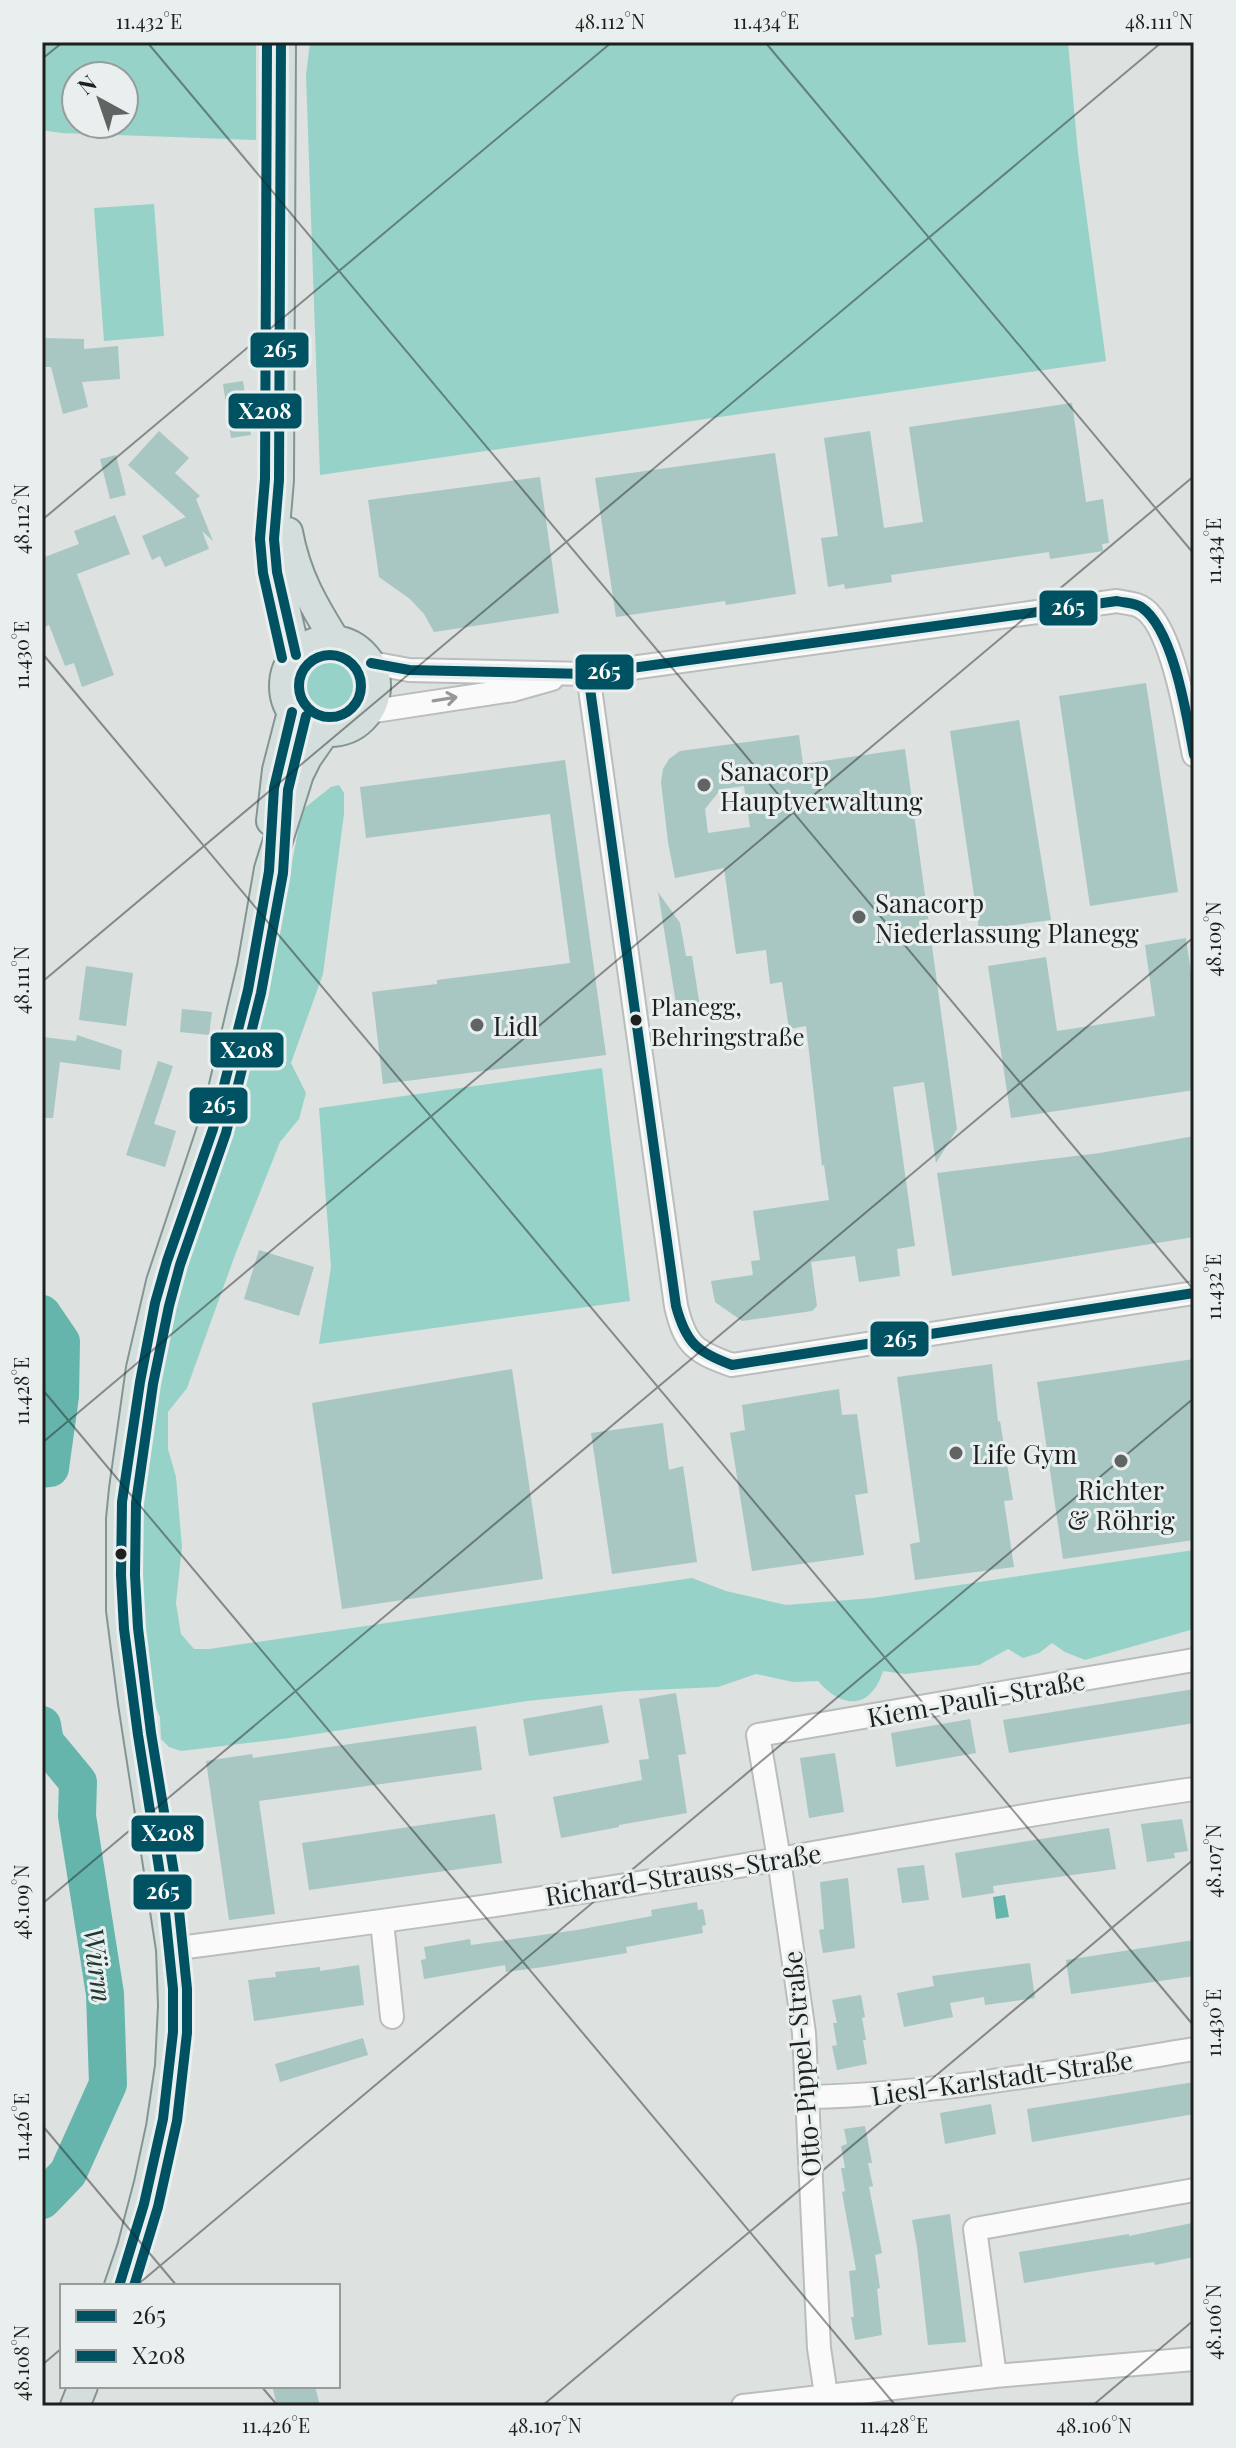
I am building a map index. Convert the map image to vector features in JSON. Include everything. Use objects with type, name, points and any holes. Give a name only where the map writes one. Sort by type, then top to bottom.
[{"type":"main road","points":[[281,42],[279,480],[274,539],[277,572],[296,655]]},
{"type":"main road","points":[[279,480],[293,559],[302,584],[335,640]]},
{"type":"main road","points":[[335,640],[358,649],[371,663],[376,691],[368,712],[350,728],[325,732],[301,722],[292,712],[284,690],[285,678],[296,655],[321,641],[335,640]]},
{"type":"main road","points":[[120,2284],[149,2183],[170,2066],[173,2006],[171,1949],[121,1610],[121,1516],[144,1353],[161,1282],[218,1111],[252,967],[269,869],[277,770],[292,712]]},
{"type":"main road","points":[[269,869],[299,774],[325,732]]},
{"type":"street","points":[[368,712],[513,690],[579,674],[1117,601],[1143,607],[1157,623],[1174,663],[1194,755]]},
{"type":"street","points":[[371,663],[409,670],[579,674]]},
{"type":"street","points":[[579,674],[676,1306],[681,1329],[692,1344],[703,1354],[732,1365],[1194,1293]]},
{"type":"street","name":"Kiem-Pauli-Straße","points":[[758,1735],[1194,1660]]},
{"type":"street","name":"Otto-Pippel-Straße","points":[[758,1735],[804,2033],[819,2348],[826,2395]]},
{"type":"street","name":"Richard-Strauss-Straße","points":[[171,1949],[382,1922],[1194,1789]]},
{"type":"street","points":[[382,1922],[392,2017]]},
{"type":"street","name":"Liesl-Karlstadt-Straße","points":[[809,2097],[861,2096],[1048,2073],[1194,2049]]},
{"type":"street","points":[[995,2376],[975,2229],[1194,2190]]},
{"type":"street","points":[[743,2406],[995,2376],[1194,2359]]},
{"type":"green space","points":[[42,42],[256,42],[256,140],[140,136],[140,60],[60,60],[60,133],[42,130]]},
{"type":"green space","points":[[310,42],[1068,42],[1078,153],[1106,361],[320,475],[306,75]]},
{"type":"green space","points":[[154,204],[164,336],[104,341],[94,208]]},
{"type":"green space","points":[[331,659],[348,667],[356,684],[348,701],[331,709],[314,701],[306,684],[314,667]]},
{"type":"green space","points":[[339,785],[344,793],[344,814],[323,974],[291,1063],[306,1093],[299,1119],[280,1142],[187,1388],[168,1412],[168,1449],[176,1477],[182,1547],[176,1603],[181,1634],[194,1649],[692,1578],[726,1591],[786,1605],[873,1598],[1194,1550],[1194,1629],[1085,1660],[1052,1643],[1039,1653],[1023,1658],[1008,1649],[979,1665],[905,1674],[883,1671],[871,1693],[855,1701],[837,1697],[818,1681],[793,1682],[756,1674],[718,1687],[627,1691],[527,1701],[290,1738],[181,1751],[169,1747],[161,1739],[160,1717],[143,1678],[139,1566],[141,1482],[152,1390],[242,1081],[280,926],[302,810],[331,787]]},
{"type":"green space","points":[[602,1068],[630,1301],[319,1344],[331,1267],[319,1108]]},
{"type":"water","points":[[1005,1895],[1009,1917],[996,1919],[993,1897]]},
{"type":"building","points":[[42,338],[84,339],[84,349],[118,346],[120,379],[82,382],[88,407],[63,414],[51,367],[42,367]]},
{"type":"building","points":[[243,381],[251,435],[231,438],[223,384]]},
{"type":"building","points":[[1072,403],[1086,502],[1103,499],[1109,543],[1102,544],[1103,551],[1050,559],[1049,552],[891,575],[892,582],[845,589],[844,584],[828,587],[821,538],[838,536],[824,438],[870,431],[884,528],[923,522],[909,427]]},
{"type":"building","points":[[159,431],[189,458],[175,473],[200,496],[196,499],[213,541],[202,531],[209,549],[165,567],[160,556],[152,560],[142,536],[186,517],[128,465]]},
{"type":"building","points":[[775,453],[796,594],[616,617],[595,478]]},
{"type":"building","points":[[116,455],[126,495],[110,499],[100,459]]},
{"type":"building","points":[[540,477],[559,613],[434,632],[424,614],[410,599],[379,577],[368,500]]},
{"type":"building","points":[[115,515],[130,554],[77,574],[114,675],[82,687],[74,663],[65,666],[49,625],[42,628],[42,558],[79,544],[74,531]]},
{"type":"building","points":[[1146,683],[1178,892],[1090,906],[1059,696]]},
{"type":"building","points":[[1019,720],[1051,920],[979,930],[950,731]]},
{"type":"building","points":[[799,735],[803,764],[905,749],[957,1129],[936,1163],[924,1082],[893,1087],[915,1246],[897,1249],[900,1276],[859,1282],[855,1256],[811,1262],[817,1306],[812,1311],[742,1321],[715,1302],[711,1281],[753,1275],[751,1261],[760,1260],[753,1211],[829,1200],[822,1166],[806,1026],[789,1029],[782,982],[770,984],[766,950],[736,954],[724,868],[675,878],[661,782],[669,759],[680,751]],"holes":[[[744,786],[750,827],[708,833],[705,809],[721,789]]]},
{"type":"building","points":[[565,760],[606,1055],[383,1084],[372,992],[437,984],[437,980],[570,963],[550,814],[366,838],[360,787]]},
{"type":"building","points":[[658,892],[680,923],[686,956],[692,956],[701,1013],[678,1016]]},
{"type":"building","points":[[1186,938],[1194,994],[1194,1090],[1011,1118],[988,966],[1046,957],[1057,1031],[1155,1016],[1145,945]]},
{"type":"building","points":[[86,966],[133,973],[126,1026],[79,1020]]},
{"type":"building","points":[[182,1009],[212,1012],[209,1035],[180,1032]]},
{"type":"building","points":[[77,1035],[122,1050],[120,1070],[60,1062],[53,1118],[42,1118],[42,1037],[76,1041]]},
{"type":"building","points":[[158,1061],[173,1066],[154,1124],[176,1131],[165,1167],[126,1155]]},
{"type":"building","points":[[1194,1136],[1194,1237],[952,1276],[937,1173],[1100,1153]]},
{"type":"building","points":[[259,1250],[314,1267],[299,1316],[244,1299]]},
{"type":"building","name":"Richter & Röhrig","points":[[1194,1359],[1194,1540],[1063,1559],[1037,1382]]},
{"type":"building","points":[[992,1364],[998,1422],[1013,1500],[1004,1501],[1014,1567],[915,1580],[910,1544],[920,1542],[897,1377]]},
{"type":"building","points":[[512,1369],[543,1579],[342,1609],[312,1403]]},
{"type":"building","points":[[839,1389],[842,1415],[857,1414],[868,1493],[855,1495],[864,1555],[752,1571],[730,1433],[745,1430],[742,1405]]},
{"type":"building","points":[[663,1423],[669,1470],[683,1466],[697,1562],[612,1574],[591,1433]]},
{"type":"building","points":[[1194,1689],[1194,1723],[1009,1753],[1003,1720]]},
{"type":"building","points":[[676,1693],[686,1754],[678,1755],[687,1813],[561,1838],[553,1797],[642,1780],[639,1760],[649,1759],[639,1699]]},
{"type":"building","points":[[602,1705],[609,1743],[529,1756],[523,1719]]},
{"type":"building","points":[[970,1719],[976,1753],[896,1767],[891,1733]]},
{"type":"building","points":[[476,1726],[482,1770],[259,1801],[275,1914],[229,1920],[206,1761],[252,1754],[253,1758]]},
{"type":"building","points":[[835,1753],[844,1812],[809,1818],[800,1758]]},
{"type":"building","points":[[495,1814],[502,1863],[309,1890],[302,1843]]},
{"type":"building","points":[[1182,1819],[1188,1851],[1174,1853],[1175,1858],[1147,1862],[1141,1824]]},
{"type":"building","points":[[1109,1828],[1116,1869],[993,1886],[994,1893],[962,1898],[955,1853]]},
{"type":"building","points":[[924,1865],[929,1900],[902,1903],[897,1868]]},
{"type":"building","points":[[848,1878],[855,1948],[823,1953],[819,1930],[824,1929],[820,1882]]},
{"type":"building","points":[[697,1902],[698,1910],[703,1909],[706,1925],[702,1926],[703,1933],[626,1947],[627,1953],[543,1967],[506,1972],[505,1965],[424,1979],[421,1960],[426,1959],[424,1947],[470,1939],[471,1945],[577,1930],[652,1916],[651,1910]]},
{"type":"building","points":[[1194,1940],[1194,1976],[1071,1994],[1066,1960]]},
{"type":"building","points":[[1030,1963],[1035,1998],[985,2005],[984,1997],[950,2003],[953,2017],[904,2027],[897,1993],[934,1986],[932,1976]]},
{"type":"building","points":[[359,1965],[364,2005],[254,2021],[248,1980],[276,1977],[275,1972],[320,1967],[320,1971]]},
{"type":"building","points":[[861,1995],[867,2064],[837,2070],[832,2046],[837,2045],[833,2023],[837,2023],[832,2000]]},
{"type":"building","points":[[363,2038],[368,2055],[280,2082],[275,2064]]},
{"type":"building","points":[[1194,2082],[1194,2114],[1032,2142],[1027,2109]]},
{"type":"building","points":[[991,2104],[996,2134],[945,2144],[940,2113]]},
{"type":"building","points":[[865,2126],[872,2163],[868,2163],[873,2186],[869,2187],[882,2253],[875,2255],[882,2335],[855,2340],[849,2271],[856,2270],[842,2192],[845,2191],[841,2168],[845,2168],[841,2146],[847,2144],[844,2129]]},
{"type":"building","points":[[950,2214],[966,2342],[928,2345],[912,2220]]},
{"type":"building","points":[[1192,2223],[1194,2257],[1024,2283],[1019,2252],[1129,2236]]},
{"type":"building","points":[[316,2388],[320,2406],[277,2406],[273,2389]]},
{"type":"waterway","name":"Würm","points":[[42,1314],[61,1342],[60,1396],[50,1468],[42,1469]]},
{"type":"waterway","name":"Würm","points":[[42,1725],[45,1742],[78,1782],[77,1816],[105,1994],[108,2084],[68,2173],[42,2200]]},
{"type":"transit line","name":"X208","points":[[267,42],[265,479],[260,539],[263,573],[282,658]]},
{"type":"transit line","name":"265","points":[[281,42],[279,480],[274,539],[277,572],[296,655]]},
{"type":"transit line","name":"265","points":[[371,663],[409,670],[588,674],[1117,601],[1141,607],[1162,634],[1177,675],[1194,755]]},
{"type":"transit line","name":"X208","points":[[330,655],[352,664],[361,686],[352,708],[330,717],[308,708],[299,686],[308,664],[330,655]]},
{"type":"transit line","name":"265","points":[[588,674],[676,1306],[689,1338],[710,1356],[732,1365],[1194,1293]]},
{"type":"transit line","name":"265","points":[[120,2284],[144,2204],[163,2119],[173,2032],[173,1989],[163,1893],[124,1629],[122,1502],[155,1303],[213,1129],[248,990],[269,871],[274,788],[292,712]]},
{"type":"transit line","name":"X208","points":[[135,2284],[158,2207],[177,2121],[187,2033],[187,1989],[177,1891],[151,1733],[138,1628],[136,1503],[153,1384],[169,1306],[226,1133],[261,993],[283,873],[288,790],[306,716]]},
{"type":"place","name":"Sanacorp Hauptverwaltung","points":[[704,785]]},
{"type":"place","name":"Sanacorp Niederlassung Planegg","points":[[859,917]]},
{"type":"place","name":"Planegg, Behringstraße","points":[[636,1020]]},
{"type":"place","name":"Lidl","points":[[477,1025]]},
{"type":"place","name":"Life Gym","points":[[956,1453]]},
{"type":"place","name":"Richter & Röhrig","points":[[1121,1461]]}]
